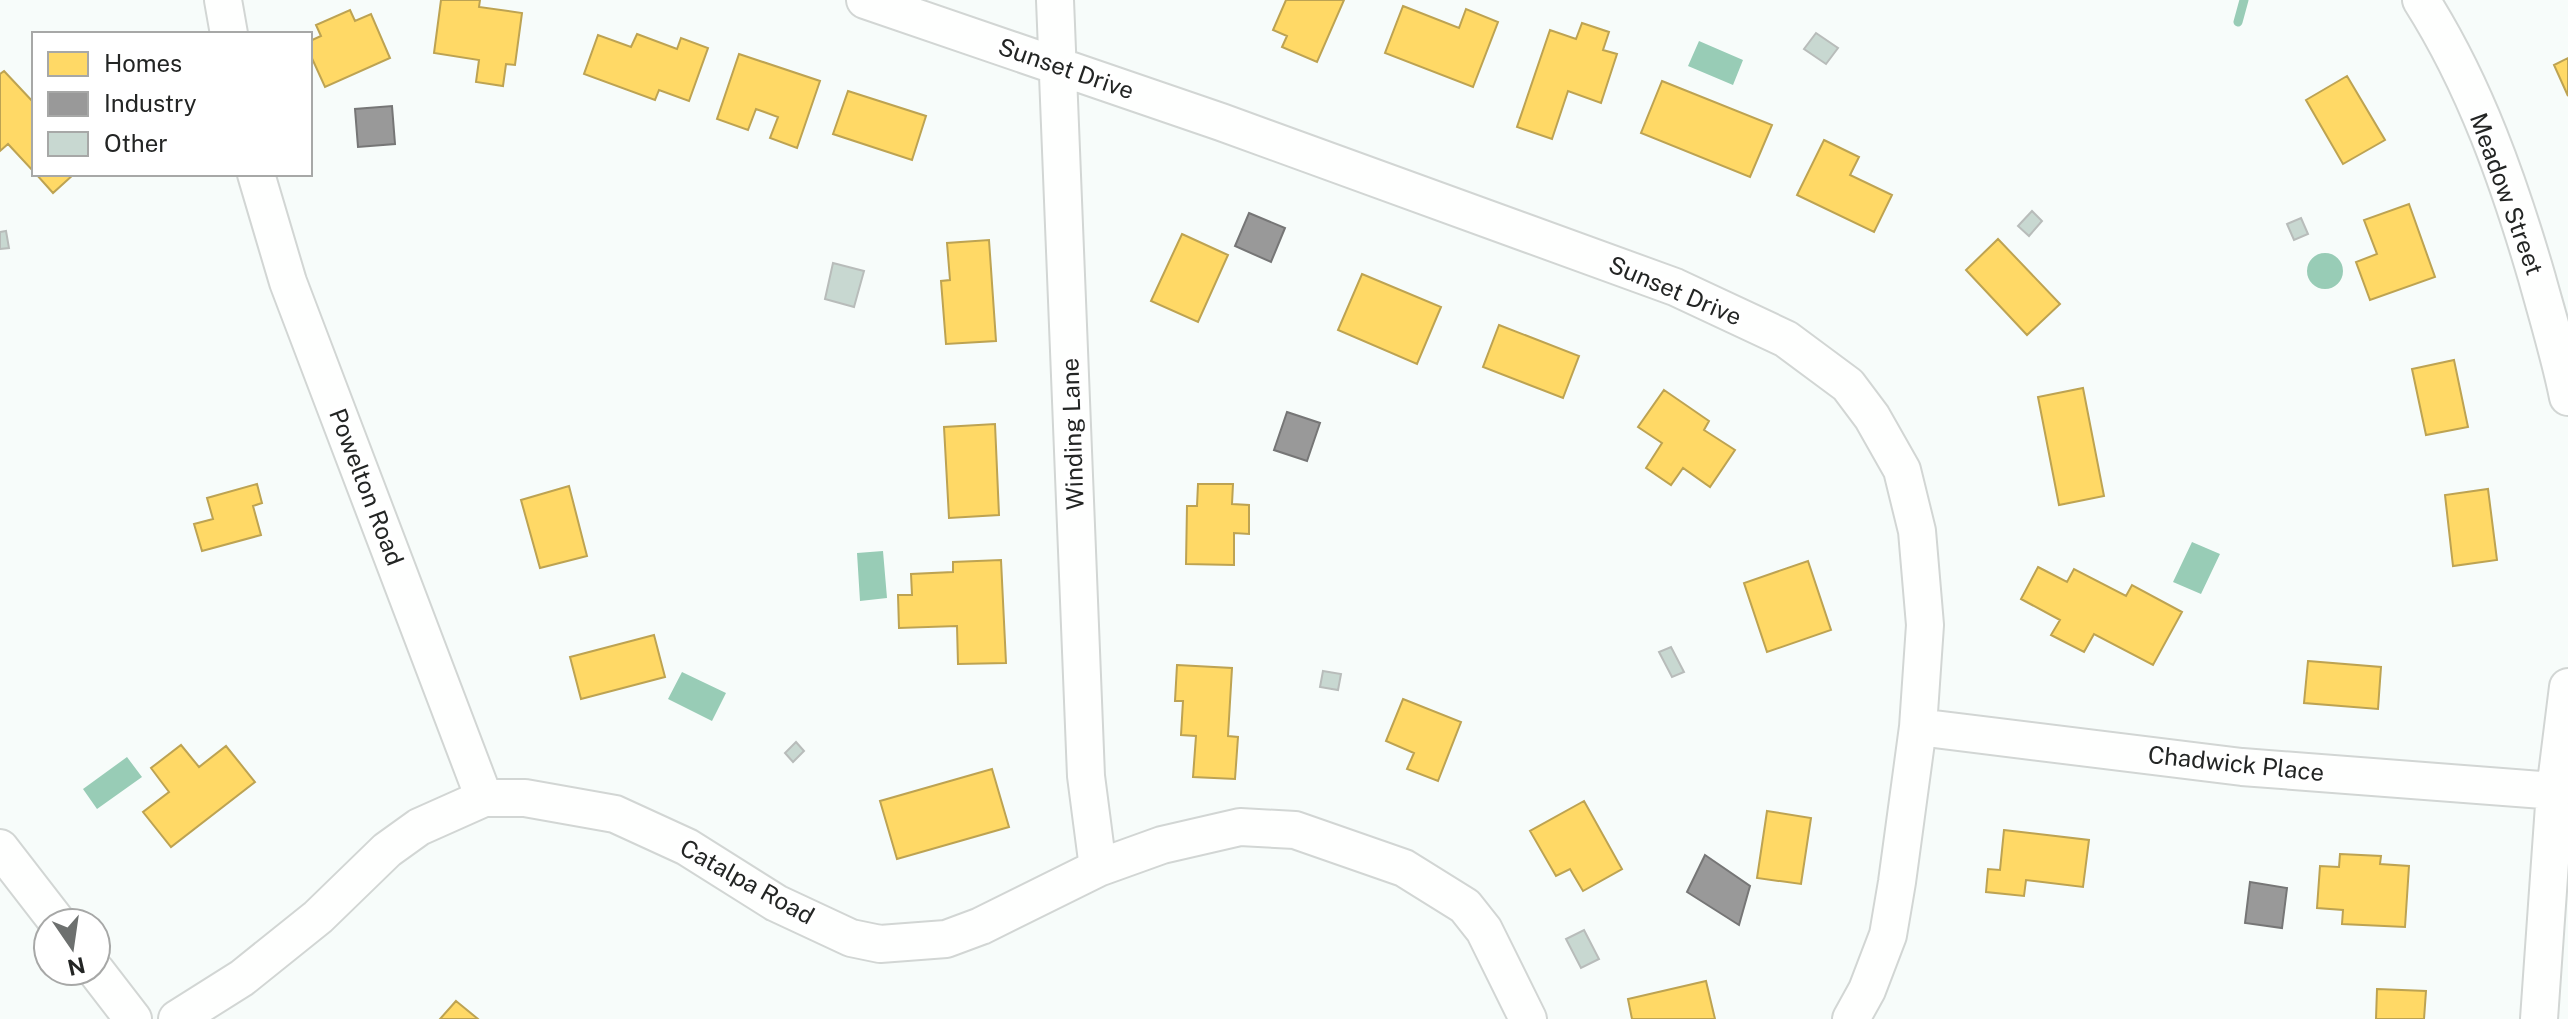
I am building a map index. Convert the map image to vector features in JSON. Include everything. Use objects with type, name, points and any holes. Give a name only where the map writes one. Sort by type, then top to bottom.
[{"type":"street","points":[[223,0],[229,32]]},
{"type":"street","name":"Sunset Drive","points":[[865,0],[1236,127],[1675,287],[1786,339],[1848,385],[1872,417],[1902,470],[1917,531],[1925,625],[1918,727],[1888,935],[1867,990],[1851,1019]]},
{"type":"street","name":"Winding Lane","points":[[1055,0],[1086,776],[1098,868]]},
{"type":"street","name":"Meadow Street","points":[[2421,0],[2462,75],[2493,145],[2520,219],[2561,361],[2568,397]]},
{"type":"street","name":"Powelton Road","points":[[257,176],[288,282],[484,798]]},
{"type":"street","points":[[2539,1019],[2555,791],[2568,687]]},
{"type":"street","name":"Chadwick Place","points":[[1918,727],[2242,767],[2555,791]]},
{"type":"street","name":"Catalpa Road","points":[[177,1019],[242,978],[275,952],[318,917],[387,850],[419,827],[484,798],[525,798],[615,814],[687,847],[776,903],[851,938],[880,944],[957,935],[1098,868],[1162,845],[1240,827],[1295,830],[1404,868],[1465,906],[1484,930],[1528,1019]]},
{"type":"street","points":[[0,848],[46,907]]},
{"type":"street","points":[[108,987],[133,1019]]},
{"type":"shaded area","points":[[1699,41],[1743,60],[1733,85],[1688,66]]},
{"type":"shaded area","points":[[2325,253],[2338,258],[2343,271],[2338,284],[2325,289],[2312,284],[2307,271],[2312,258]]},
{"type":"shaded area","points":[[2192,542],[2220,554],[2201,594],[2173,582]]},
{"type":"shaded area","points":[[883,551],[887,598],[860,601],[857,553]]},
{"type":"shaded area","points":[[682,672],[726,693],[712,721],[668,699]]},
{"type":"shaded area","points":[[127,757],[142,777],[97,809],[83,789]]},
{"type":"building: Homes","points":[[441,0],[480,0],[479,7],[522,13],[515,65],[506,64],[503,86],[476,82],[479,60],[434,53]]},
{"type":"building: Homes","points":[[1286,0],[1344,0],[1317,62],[1282,47],[1287,36],[1273,30]]},
{"type":"building: Homes","points":[[1403,6],[1459,28],[1466,9],[1498,22],[1473,87],[1385,53]]},
{"type":"building: Homes","points":[[350,10],[355,21],[371,14],[390,58],[325,87],[312,58],[312,40],[321,36],[316,25]]},
{"type":"building: Homes","points":[[1582,23],[1609,32],[1603,50],[1617,54],[1601,103],[1568,91],[1552,139],[1517,127],[1550,30],[1576,39]]},
{"type":"building: Homes","points":[[637,34],[677,49],[681,38],[708,48],[689,101],[659,90],[655,100],[584,74],[598,35],[631,47]]},
{"type":"building: Homes","points":[[739,54],[820,81],[797,148],[770,138],[778,117],[756,109],[748,130],[717,119]]},
{"type":"building: Homes","points":[[2568,58],[2568,96],[2554,65]]},
{"type":"building: Homes","points":[[4,71],[32,101],[32,170],[8,144],[0,151],[0,74]]},
{"type":"building: Homes","points":[[2347,76],[2385,140],[2343,164],[2306,100]]},
{"type":"building: Homes","points":[[1662,81],[1772,125],[1750,177],[1641,133]]},
{"type":"building: Homes","points":[[848,91],[926,116],[912,160],[833,134]]},
{"type":"building: Homes","points":[[1824,140],[1859,157],[1850,175],[1892,195],[1874,232],[1797,195]]},
{"type":"building: Homes","points":[[38,176],[72,176],[53,193]]},
{"type":"building: Homes","points":[[2409,204],[2435,277],[2370,300],[2356,262],[2377,254],[2364,220]]},
{"type":"building: Homes","points":[[1182,234],[1228,255],[1198,322],[1151,301]]},
{"type":"building: Homes","points":[[1998,239],[2060,304],[2027,335],[1966,270]]},
{"type":"building: Homes","points":[[989,240],[996,341],[946,344],[941,281],[950,280],[947,243]]},
{"type":"building: Homes","points":[[1362,274],[1441,307],[1417,364],[1338,330]]},
{"type":"building: Homes","points":[[1499,325],[1579,356],[1563,398],[1483,367]]},
{"type":"building: Homes","points":[[2454,360],[2468,427],[2426,435],[2412,369]]},
{"type":"building: Homes","points":[[2083,388],[2104,496],[2059,505],[2038,397]]},
{"type":"building: Homes","points":[[1664,390],[1709,421],[1704,430],[1735,450],[1710,487],[1683,468],[1671,485],[1646,468],[1662,443],[1638,427]]},
{"type":"building: Homes","points":[[995,424],[999,515],[949,518],[944,427]]},
{"type":"building: Homes","points":[[257,484],[262,503],[253,506],[261,535],[202,551],[194,524],[213,519],[207,498]]},
{"type":"building: Homes","points":[[1198,484],[1233,484],[1232,504],[1249,505],[1249,534],[1234,533],[1234,565],[1186,564],[1187,506],[1197,506]]},
{"type":"building: Homes","points":[[569,486],[587,556],[540,568],[521,500]]},
{"type":"building: Homes","points":[[2488,489],[2497,560],[2453,566],[2445,495]]},
{"type":"building: Homes","points":[[1001,560],[1006,663],[958,664],[957,626],[899,628],[898,595],[912,595],[911,574],[953,572],[953,562]]},
{"type":"building: Homes","points":[[1808,561],[1831,630],[1767,652],[1744,583]]},
{"type":"building: Homes","points":[[2038,567],[2067,582],[2074,569],[2126,596],[2132,585],[2182,612],[2153,665],[2094,634],[2084,652],[2051,635],[2060,620],[2021,599]]},
{"type":"building: Homes","points":[[654,635],[665,677],[581,699],[570,657]]},
{"type":"building: Homes","points":[[2308,661],[2381,667],[2378,709],[2304,703]]},
{"type":"building: Homes","points":[[1177,665],[1232,668],[1228,736],[1238,737],[1235,779],[1193,777],[1196,736],[1181,735],[1183,701],[1175,701]]},
{"type":"building: Homes","points":[[1403,699],[1461,722],[1438,781],[1407,769],[1414,753],[1386,741]]},
{"type":"building: Homes","points":[[181,745],[199,767],[226,746],[255,782],[171,847],[143,812],[169,792],[151,768]]},
{"type":"building: Homes","points":[[992,769],[1009,827],[897,859],[880,801]]},
{"type":"building: Homes","points":[[1584,801],[1622,869],[1583,891],[1570,869],[1556,876],[1530,831]]},
{"type":"building: Homes","points":[[1767,811],[1811,818],[1801,884],[1757,878]]},
{"type":"building: Homes","points":[[2004,830],[2089,840],[2083,887],[2026,880],[2024,896],[1986,892],[1988,869],[2000,870]]},
{"type":"building: Homes","points":[[2340,854],[2381,856],[2380,864],[2409,866],[2405,927],[2342,924],[2343,910],[2317,908],[2320,866],[2339,867]]},
{"type":"building: Homes","points":[[1706,981],[1715,1019],[1632,1019],[1628,999]]},
{"type":"building: Homes","points":[[2377,989],[2426,991],[2424,1019],[2376,1019]]},
{"type":"building: Homes","points":[[456,1001],[478,1019],[440,1019]]},
{"type":"building: Industry","points":[[392,106],[395,144],[358,147],[355,109]]},
{"type":"building: Industry","points":[[1249,213],[1285,228],[1271,262],[1235,246]]},
{"type":"building: Industry","points":[[1287,412],[1320,423],[1307,461],[1274,450]]},
{"type":"building: Industry","points":[[1705,855],[1750,886],[1739,925],[1687,892]]},
{"type":"building: Industry","points":[[2250,882],[2287,888],[2282,928],[2245,923]]},
{"type":"building: Other","points":[[1816,33],[1838,48],[1826,64],[1804,49]]},
{"type":"building: Other","points":[[2032,211],[2042,221],[2029,236],[2018,226]]},
{"type":"building: Other","points":[[2301,218],[2308,234],[2294,240],[2287,224]]},
{"type":"building: Other","points":[[6,231],[9,248],[0,249],[0,232]]},
{"type":"building: Other","points":[[833,263],[864,271],[854,307],[825,299]]},
{"type":"building: Other","points":[[1671,647],[1684,672],[1672,677],[1659,652]]},
{"type":"building: Other","points":[[1323,671],[1341,674],[1338,690],[1320,687]]},
{"type":"building: Other","points":[[796,742],[804,751],[793,762],[785,753]]},
{"type":"building: Other","points":[[1584,930],[1599,959],[1581,968],[1566,939]]},
{"type":"waterway","points":[[2238,22],[2244,0]]}]
